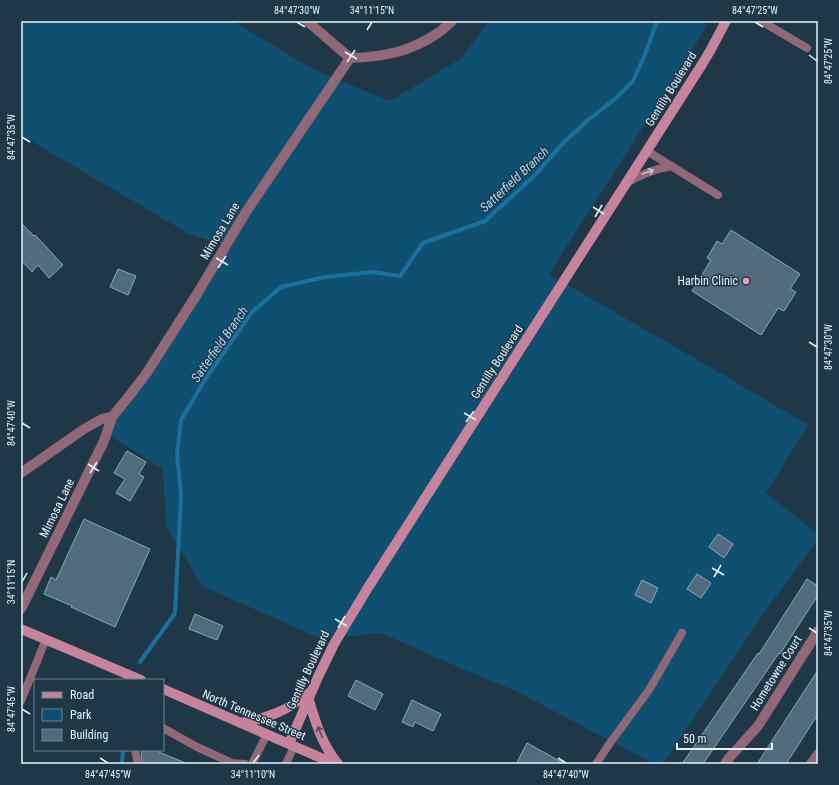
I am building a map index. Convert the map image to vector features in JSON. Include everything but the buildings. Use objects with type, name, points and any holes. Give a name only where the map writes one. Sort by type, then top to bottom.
[{"type":"street","points":[[306,21],[350,58],[371,57],[394,53],[434,36],[452,21]]},
{"type":"street","name":"Gentilly Boulevard","points":[[291,745],[310,695],[334,644],[353,611],[647,151],[710,51],[726,21]]},
{"type":"street","name":"Mimosa Lane","points":[[21,609],[104,441],[112,417],[146,374],[197,294],[246,212],[350,58]]},
{"type":"street","points":[[21,474],[84,429],[102,419],[112,417]]},
{"type":"street","points":[[21,629],[139,679]]},
{"type":"street","name":"Hometowne Court","points":[[725,764],[758,726],[818,631]]},
{"type":"street","name":"North Tennessee Street","points":[[164,689],[336,764]]},
{"type":"street","points":[[240,723],[277,713],[310,695],[312,710],[321,735],[336,764]]},
{"type":"street","points":[[811,764],[818,754]]},
{"type":"lane","points":[[761,21],[807,48]]},
{"type":"lane","points":[[647,151],[718,195]]},
{"type":"lane","points":[[626,184],[646,173],[672,166]]},
{"type":"lane","points":[[596,764],[649,690],[682,633]]},
{"type":"lane","points":[[21,701],[25,681],[46,640]]},
{"type":"lane","points":[[164,729],[197,747],[232,763],[245,764]]},
{"type":"lane","points":[[252,764],[267,734]]},
{"type":"lane","points":[[286,764],[291,745]]},
{"type":"lane","points":[[135,751],[138,764]]},
{"type":"green space","points":[[21,21],[232,21],[318,72],[390,101],[462,58],[489,21],[708,21],[696,44],[549,274],[808,425],[766,493],[818,534],[818,539],[761,617],[663,764],[654,764],[516,691],[381,633],[322,639],[202,586],[166,525],[163,469],[107,434],[226,245],[191,235],[21,135]]},
{"type":"waterway","name":"Satterfield Branch","points":[[140,662],[175,613],[181,495],[177,454],[181,420],[206,378],[252,312],[281,287],[325,277],[373,272],[400,276],[423,243],[485,221],[534,176],[563,143],[587,121],[616,98],[633,81],[644,57],[657,21]]},
{"type":"waterway","name":"Satterfield Branch","points":[[122,764],[123,751]]},
{"type":"place","name":"Harbin Clinic","points":[[746,281]]}]
